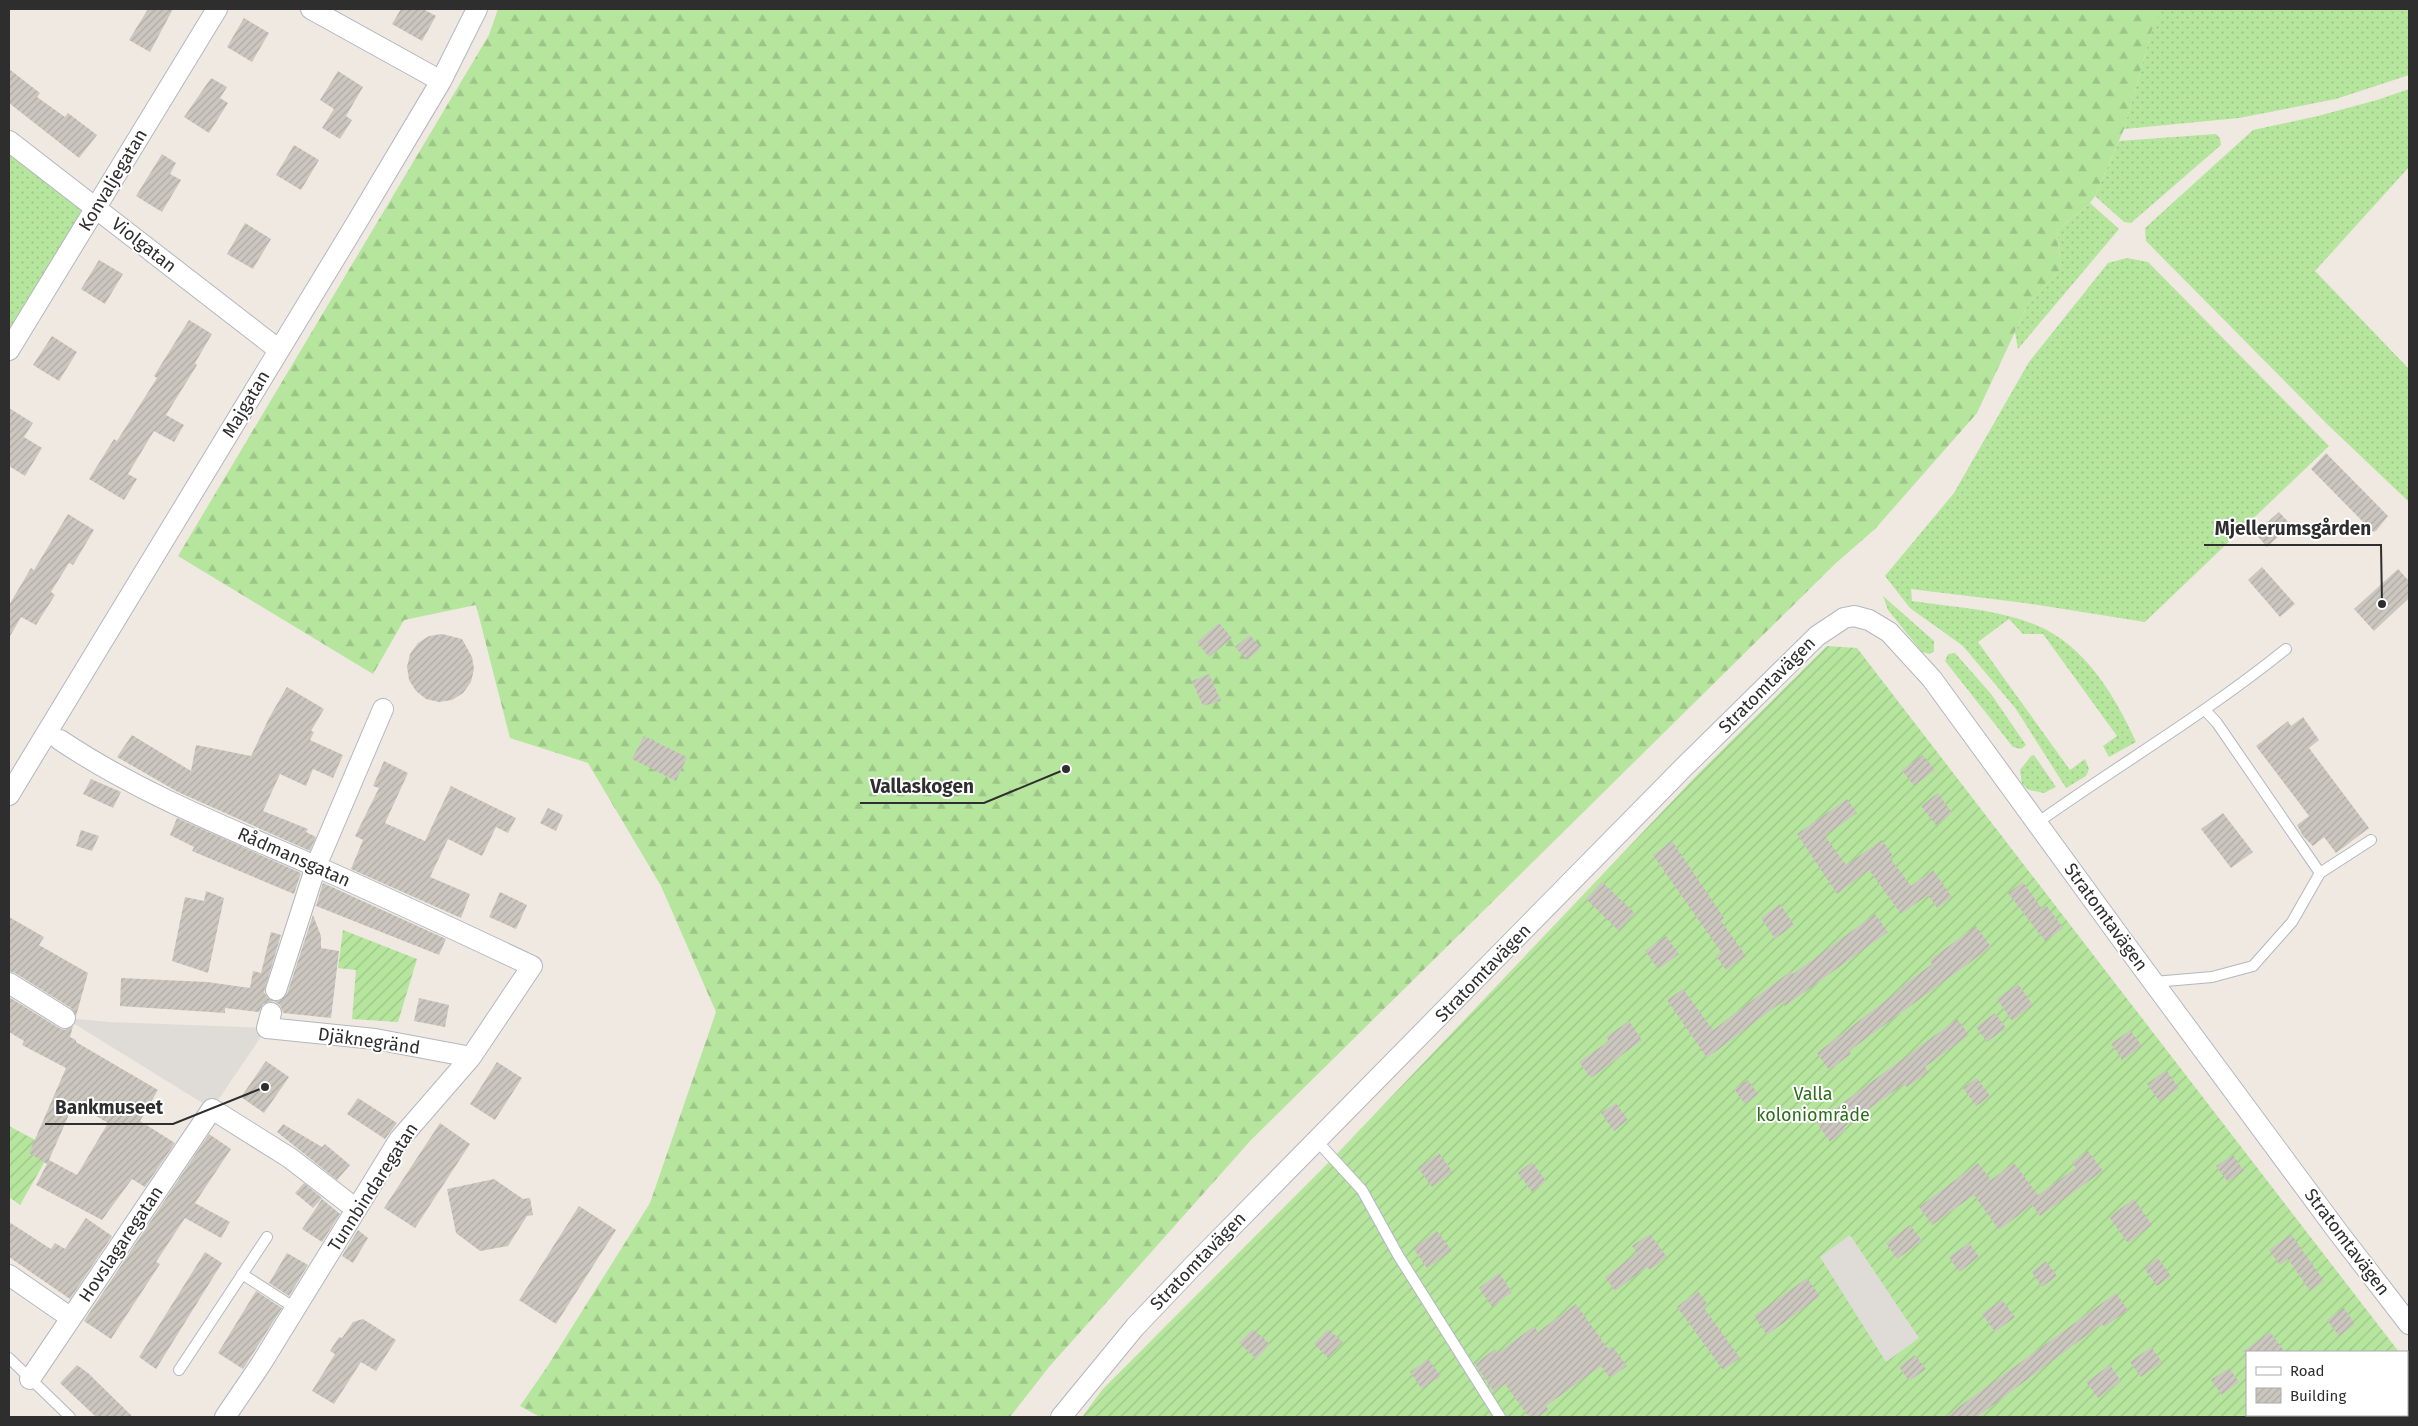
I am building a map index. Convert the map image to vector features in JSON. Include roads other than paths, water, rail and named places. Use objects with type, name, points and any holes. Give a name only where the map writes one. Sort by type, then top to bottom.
[{"type":"street","name":"Konvaljegatan","points":[[9,350],[217,9]]},
{"type":"street","points":[[311,9],[441,81]]},
{"type":"street","name":"Majgatan","points":[[9,795],[441,81],[477,9]]},
{"type":"street","name":"Violgatan","points":[[9,141],[279,350]]},
{"type":"street","name":"Stratomtavägen","points":[[1061,1417],[1135,1326],[1684,768],[1817,636],[1844,618],[1854,616],[1869,620],[1889,632],[1932,679],[2338,1232],[2409,1324]]},
{"type":"street","points":[[276,990],[316,866],[383,710]]},
{"type":"street","name":"Rådmansgatan","points":[[60,740],[92,762],[192,813],[316,866],[532,966]]},
{"type":"street","name":"Tunnbindaregatan","points":[[225,1417],[399,1140],[471,1057],[532,966]]},
{"type":"street","points":[[9,983],[65,1018]]},
{"type":"street","name":"Djäknegränd","points":[[269,1021],[375,1038],[471,1057]]},
{"type":"street","name":"Hovslagaregatan","points":[[30,1379],[212,1109],[290,1158],[356,1209]]},
{"type":"street","points":[[9,1277],[71,1318]]},
{"type":"lane","points":[[2037,823],[2205,710],[2286,649]]},
{"type":"lane","points":[[2205,710],[2217,724],[2320,873]]},
{"type":"lane","points":[[2154,982],[2212,977],[2254,966],[2292,922],[2320,873],[2371,840]]},
{"type":"lane","points":[[1317,1141],[1362,1190],[1398,1255],[1500,1417]]},
{"type":"lane","points":[[179,1370],[267,1238]]},
{"type":"lane","points":[[242,1274],[295,1308]]},
{"type":"lane","points":[[9,1358],[70,1417]]},
{"type":"place","name":"Mjellerumsgården","points":[[2382,604]]},
{"type":"place","name":"Vallaskogen","points":[[1066,769]]},
{"type":"place","name":"Bankmuseet","points":[[265,1087]]},
{"type":"park label","name":"Valla koloniområde","points":[[1813,1104]]}]
